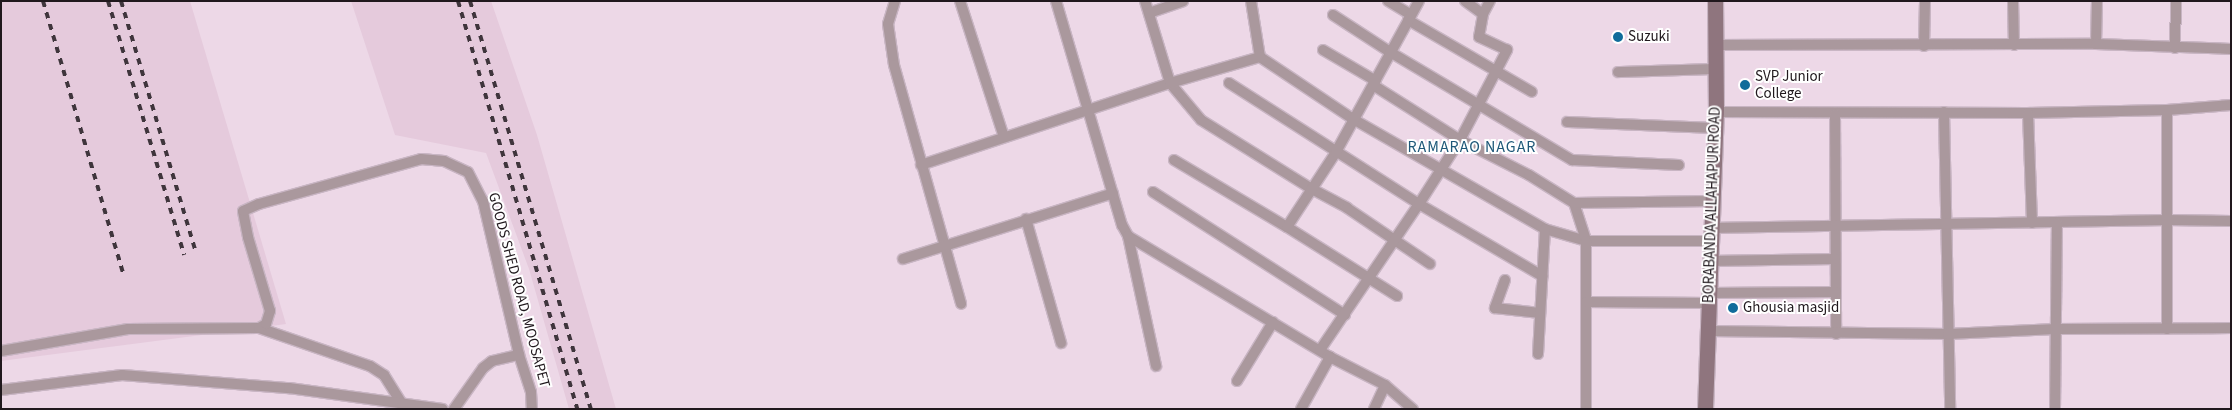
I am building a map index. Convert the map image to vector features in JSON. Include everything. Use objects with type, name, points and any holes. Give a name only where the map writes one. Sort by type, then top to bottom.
[{"type":"main road","name":"BORABANDA ALLAHAPUR ROAD","points":[[1705,409],[1716,112],[1715,1]]},
{"type":"street","points":[[895,1],[888,24],[894,65],[961,304]]},
{"type":"street","points":[[960,1],[1004,137]]},
{"type":"street","points":[[1056,1],[1122,225],[1128,236],[1156,366]]},
{"type":"street","points":[[1145,1],[1170,83],[1201,120],[1312,190],[1347,208],[1430,264]]},
{"type":"street","points":[[1149,13],[1184,1]]},
{"type":"street","points":[[1250,1],[1260,57],[1354,119],[1440,170],[1546,229],[1586,241],[1834,226],[2168,220],[2231,221]]},
{"type":"street","points":[[1388,1],[1410,18],[1532,92]]},
{"type":"street","points":[[1287,226],[1336,152],[1418,1]]},
{"type":"street","points":[[1466,1],[1483,14]]},
{"type":"street","points":[[1320,350],[1370,278],[1460,140],[1507,50],[1479,37],[1483,14],[1490,1]]},
{"type":"street","points":[[1924,46],[1925,1]]},
{"type":"street","points":[[2014,1],[2014,45]]},
{"type":"street","points":[[2096,1],[2096,44]]},
{"type":"street","points":[[2175,48],[2176,1]]},
{"type":"street","points":[[1333,15],[1390,52],[1572,160],[1679,165]]},
{"type":"street","points":[[1716,45],[1924,46],[2096,44],[2231,49]]},
{"type":"street","points":[[1323,50],[1460,140],[1529,175],[1574,203],[1712,201]]},
{"type":"street","points":[[921,165],[1170,83],[1260,57]]},
{"type":"street","points":[[1618,72],[1716,69]]},
{"type":"street","points":[[1228,83],[1419,204],[1542,276]]},
{"type":"street","points":[[1716,112],[1835,114],[2028,113],[2167,110],[2231,106]]},
{"type":"street","points":[[2167,110],[2167,329]]},
{"type":"street","points":[[1944,112],[1950,409]]},
{"type":"street","points":[[2028,113],[2032,223]]},
{"type":"street","points":[[1835,114],[1834,226],[1836,334]]},
{"type":"street","points":[[1567,122],[1715,128]]},
{"type":"street","name":"GOODS SHED ROAD, MOOSAPET","points":[[259,328],[266,324],[270,311],[248,237],[243,211],[259,204],[421,159],[444,161],[468,172],[483,201],[520,355],[531,392],[532,409]]},
{"type":"street","points":[[1174,160],[1287,226],[1397,296]]},
{"type":"street","points":[[903,259],[1113,192]]},
{"type":"street","points":[[1153,192],[1345,315]]},
{"type":"street","points":[[1574,203],[1586,241],[1586,409]]},
{"type":"street","points":[[1026,219],[1061,343]]},
{"type":"street","points":[[2055,409],[2056,223]]},
{"type":"street","points":[[1538,354],[1546,229]]},
{"type":"street","points":[[1128,236],[1330,357],[1385,385],[1413,409]]},
{"type":"street","points":[[1710,261],[1835,259]]},
{"type":"street","points":[[1505,280],[1495,308],[1540,313]]},
{"type":"street","points":[[1586,302],[1836,292]]},
{"type":"street","points":[[1237,381],[1273,322]]},
{"type":"street","points":[[1,351],[128,329],[259,328],[377,370],[390,383],[401,402]]},
{"type":"street","points":[[1709,331],[1948,334],[2056,329],[2231,328]]},
{"type":"street","points":[[454,409],[483,368],[492,361],[520,355]]},
{"type":"street","points":[[1301,409],[1330,357]]},
{"type":"street","points":[[1,390],[122,375],[289,388],[443,409]]},
{"type":"street","points":[[1374,409],[1385,385]]},
{"type":"shaded area","points":[[1,1],[190,1],[286,324],[1,361]]},
{"type":"shaded area","points":[[351,1],[491,1],[537,135],[616,409],[569,409],[529,269],[486,153],[395,135]]},
{"type":"railway","points":[[43,1],[124,276]]},
{"type":"railway","points":[[108,1],[184,255]]},
{"type":"railway","points":[[121,1],[195,249]]},
{"type":"railway","points":[[458,1],[577,409]]},
{"type":"railway","points":[[470,1],[591,409]]},
{"type":"place","name":"Suzuki","points":[[1618,37]]},
{"type":"place","name":"SVP Junior College","points":[[1745,85]]},
{"type":"place","name":"Ghousia masjid","points":[[1733,308]]},
{"type":"district","name":"RAMARAO NAGAR","points":[[1472,147]]}]
